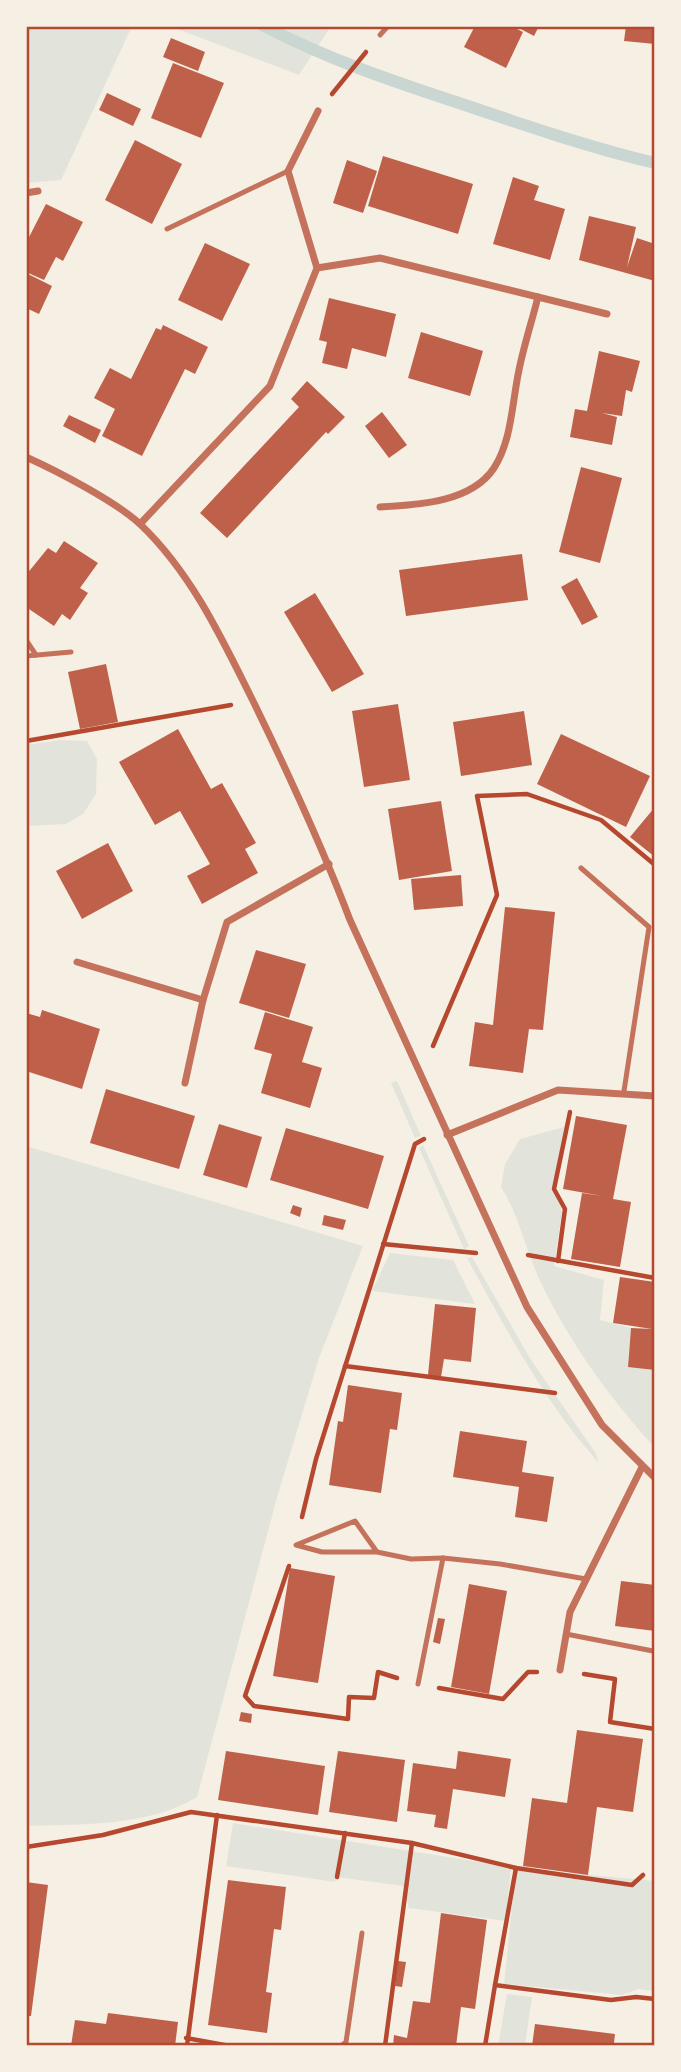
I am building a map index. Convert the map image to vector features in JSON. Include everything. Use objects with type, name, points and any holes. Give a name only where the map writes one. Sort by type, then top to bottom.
[{"type":"street","points":[[140,524],[270,386],[317,268],[288,171],[318,111]]},
{"type":"street","points":[[26,193],[38,191]]},
{"type":"street","points":[[317,268],[380,258],[607,314]]},
{"type":"street","points":[[380,508],[443,499],[465,491],[494,468],[513,415],[519,371],[538,297]]},
{"type":"street","points":[[26,457],[59,472],[140,524],[182,574],[219,630],[328,864],[350,920],[420,1076],[527,1307],[602,1425],[655,1478]]},
{"type":"street","points":[[185,1083],[203,1000],[227,922],[328,864]]},
{"type":"street","points":[[78,962],[203,1000]]},
{"type":"street","points":[[447,1135],[558,1090],[624,1091],[655,1096]]},
{"type":"street","points":[[560,1670],[570,1612],[642,1467]]},
{"type":"lane","points":[[380,35],[388,26]]},
{"type":"lane","points":[[167,229],[288,171]]},
{"type":"lane","points":[[26,640],[36,655]]},
{"type":"lane","points":[[26,656],[71,652]]},
{"type":"lane","points":[[581,868],[649,927],[624,1091]]},
{"type":"lane","points":[[377,1552],[355,1521],[296,1545],[322,1552],[377,1552],[411,1559],[443,1558],[500,1564],[586,1579]]},
{"type":"lane","points":[[418,1684],[443,1558]]},
{"type":"lane","points":[[566,1634],[653,1651]]},
{"type":"lane","points":[[341,2046],[346,2042],[362,1933]]},
{"type":"path","points":[[318,111],[380,35]]},
{"type":"path","points":[[26,741],[253,701]]},
{"type":"path","points":[[420,1076],[497,895],[477,796],[527,794],[601,820],[655,866]]},
{"type":"path","points":[[558,1261],[565,1209],[555,1189],[575,1090]]},
{"type":"path","points":[[383,1244],[484,1254],[500,1249],[655,1278]]},
{"type":"path","points":[[345,1366],[583,1396]]},
{"type":"path","points":[[26,1847],[103,1835],[191,1812],[412,1843],[516,1868],[632,1885],[643,1875]]},
{"type":"path","points":[[187,2046],[217,1815]]},
{"type":"path","points":[[337,1877],[345,1833]]},
{"type":"path","points":[[385,2046],[412,1843]]},
{"type":"path","points":[[485,2046],[516,1868]]},
{"type":"path","points":[[495,1985],[611,2000],[636,1997],[655,1999]]},
{"type":"path","points":[[186,2038],[230,2046]]},
{"type":"shaded area","points":[[26,26],[132,26],[61,180],[26,183]]},
{"type":"shaded area","points":[[169,26],[331,26],[299,75]]},
{"type":"shaded area","points":[[60,740],[87,741],[97,759],[96,794],[83,814],[66,824],[26,826],[26,745]]},
{"type":"shaded area","points":[[397,1081],[421,1136],[415,1138],[391,1083]]},
{"type":"shaded area","points":[[564,1127],[554,1183],[562,1212],[554,1266],[604,1280],[600,1320],[631,1328],[628,1362],[655,1368],[655,1448],[607,1391],[566,1329],[536,1273],[513,1210],[501,1187],[505,1164],[520,1139]]},
{"type":"shaded area","points":[[423,1145],[469,1246],[464,1249],[419,1148]]},
{"type":"shaded area","points":[[26,1146],[363,1246],[319,1358],[278,1494],[197,1797],[178,1807],[136,1819],[92,1824],[26,1826]]},
{"type":"shaded area","points":[[390,1253],[453,1260],[475,1304],[372,1291]]},
{"type":"shaded area","points":[[472,1257],[531,1360],[595,1452],[599,1463],[543,1390],[467,1258]]},
{"type":"shaded area","points":[[233,1823],[511,1867],[506,1921],[409,1908],[403,1886],[337,1877],[335,1882],[226,1866]]},
{"type":"shaded area","points":[[516,1868],[655,1881],[655,1991],[638,1989],[622,1995],[504,1984]]},
{"type":"shaded area","points":[[507,1994],[532,1997],[525,2046],[498,2046]]},
{"type":"building","points":[[475,26],[511,26],[523,32],[506,68],[464,47]]},
{"type":"building","points":[[515,26],[539,26],[534,36]]},
{"type":"building","points":[[626,26],[655,26],[655,44],[624,41]]},
{"type":"building","points":[[171,38],[205,52],[198,71],[163,57]]},
{"type":"building","points":[[173,63],[224,83],[201,138],[151,118]]},
{"type":"building","points":[[107,93],[141,109],[133,126],[99,110]]},
{"type":"building","points":[[135,140],[182,164],[152,224],[105,200]]},
{"type":"building","points":[[383,156],[473,184],[458,234],[368,206]]},
{"type":"building","points":[[347,160],[377,171],[363,213],[333,203]]},
{"type":"building","points":[[513,177],[539,186],[534,200],[565,209],[550,260],[493,244]]},
{"type":"building","points":[[46,204],[83,222],[63,261],[56,257],[44,280],[26,272],[26,243]]},
{"type":"building","points":[[589,216],[636,227],[627,267],[637,238],[655,244],[655,281],[579,260]]},
{"type":"building","points":[[205,243],[250,264],[222,321],[178,300]]},
{"type":"building","points":[[26,273],[52,286],[39,314],[26,308]]},
{"type":"building","points":[[329,298],[396,314],[386,357],[352,348],[347,369],[322,363],[327,342],[319,340]]},
{"type":"building","points":[[163,325],[208,347],[195,374],[185,369],[142,456],[102,436],[115,409],[94,398],[110,368],[131,379],[156,328],[161,330]]},
{"type":"building","points":[[421,332],[483,351],[470,396],[408,378]]},
{"type":"building","points":[[599,351],[640,361],[632,392],[626,390],[622,416],[602,413],[617,417],[612,445],[570,437],[575,409],[587,411]]},
{"type":"building","points":[[307,381],[345,417],[328,434],[326,432],[227,538],[200,513],[299,407],[291,399]]},
{"type":"building","points":[[382,412],[407,445],[389,458],[365,426]]},
{"type":"building","points":[[69,415],[101,430],[95,443],[63,426]]},
{"type":"building","points":[[581,467],[622,478],[600,563],[559,552]]},
{"type":"building","points":[[64,541],[98,563],[80,588],[88,593],[70,620],[62,614],[54,626],[26,607],[26,575],[48,548],[56,553]]},
{"type":"building","points":[[522,554],[528,600],[406,616],[399,570]]},
{"type":"building","points":[[577,578],[598,617],[582,625],[561,587]]},
{"type":"building","points":[[315,593],[364,674],[332,692],[284,612]]},
{"type":"building","points":[[106,664],[118,722],[80,729],[68,672]]},
{"type":"building","points":[[398,704],[410,780],[364,787],[352,711]]},
{"type":"building","points":[[524,711],[532,765],[461,776],[453,722]]},
{"type":"building","points":[[178,729],[211,789],[222,783],[256,843],[245,849],[258,873],[202,904],[187,876],[210,864],[180,811],[155,825],[119,762]]},
{"type":"building","points":[[561,734],[650,776],[626,827],[537,784]]},
{"type":"building","points":[[441,801],[452,871],[399,880],[388,809]]},
{"type":"building","points":[[655,807],[655,857],[630,837]]},
{"type":"building","points":[[108,843],[133,891],[82,919],[56,871]]},
{"type":"building","points":[[461,875],[463,906],[414,910],[411,879]]},
{"type":"building","points":[[505,907],[555,912],[543,1030],[529,1029],[523,1073],[469,1066],[475,1022],[493,1025]]},
{"type":"building","points":[[256,950],[306,964],[289,1018],[239,1003]]},
{"type":"building","points":[[42,1010],[100,1029],[82,1089],[26,1071],[26,1013],[40,1017]]},
{"type":"building","points":[[265,1012],[313,1027],[302,1062],[322,1068],[310,1108],[261,1093],[272,1054],[254,1049]]},
{"type":"building","points":[[106,1089],[195,1116],[179,1169],[90,1143]]},
{"type":"building","points":[[576,1116],[627,1125],[613,1199],[631,1202],[620,1267],[571,1259],[582,1193],[602,1196],[563,1189]]},
{"type":"building","points":[[219,1124],[262,1137],[247,1188],[203,1175]]},
{"type":"building","points":[[286,1128],[384,1156],[368,1209],[270,1180]]},
{"type":"building","points":[[293,1205],[302,1208],[300,1217],[290,1213]]},
{"type":"building","points":[[324,1215],[346,1220],[343,1230],[322,1225]]},
{"type":"building","points":[[620,1277],[655,1282],[655,1370],[628,1367],[631,1328],[652,1329],[613,1323]]},
{"type":"building","points":[[435,1304],[476,1308],[471,1362],[444,1359],[441,1377],[428,1375]]},
{"type":"building","points":[[348,1385],[402,1393],[397,1430],[390,1429],[381,1493],[329,1485],[338,1421],[343,1422]]},
{"type":"building","points":[[460,1431],[527,1441],[522,1472],[554,1477],[547,1522],[515,1517],[519,1487],[453,1477]]},
{"type":"building","points":[[290,1568],[335,1576],[318,1683],[273,1676]]},
{"type":"building","points":[[621,1581],[655,1585],[655,1631],[615,1626]]},
{"type":"building","points":[[469,1584],[507,1591],[489,1694],[451,1687]]},
{"type":"building","points":[[438,1618],[445,1619],[440,1644],[433,1642]]},
{"type":"building","points":[[241,1712],[252,1714],[251,1723],[239,1721]]},
{"type":"building","points":[[577,1730],[643,1739],[633,1812],[597,1807],[588,1875],[523,1866],[532,1798],[567,1803]]},
{"type":"building","points":[[226,1751],[325,1766],[318,1815],[218,1800]]},
{"type":"building","points":[[338,1751],[405,1760],[397,1822],[329,1812]]},
{"type":"building","points":[[458,1751],[511,1759],[505,1797],[453,1789],[447,1829],[434,1827],[436,1815],[407,1811],[413,1763],[456,1769]]},
{"type":"building","points":[[228,1880],[286,1887],[281,1930],[274,1929],[266,1992],[272,1993],[267,2033],[208,2025]]},
{"type":"building","points":[[26,1882],[48,1885],[31,2016],[26,2016]]},
{"type":"building","points":[[441,1913],[487,1920],[475,2009],[461,2007],[456,2046],[393,2046],[394,2035],[407,2038],[413,2001],[430,2003]]},
{"type":"building","points":[[398,1961],[406,1962],[402,1987],[395,1986]]},
{"type":"building","points":[[108,2013],[178,2022],[175,2046],[71,2046],[75,2020],[106,2024]]},
{"type":"building","points":[[535,2024],[615,2034],[614,2043],[621,2046],[532,2046]]},
{"type":"waterway","points":[[264,26],[336,59],[409,86],[556,135],[655,163]]}]
